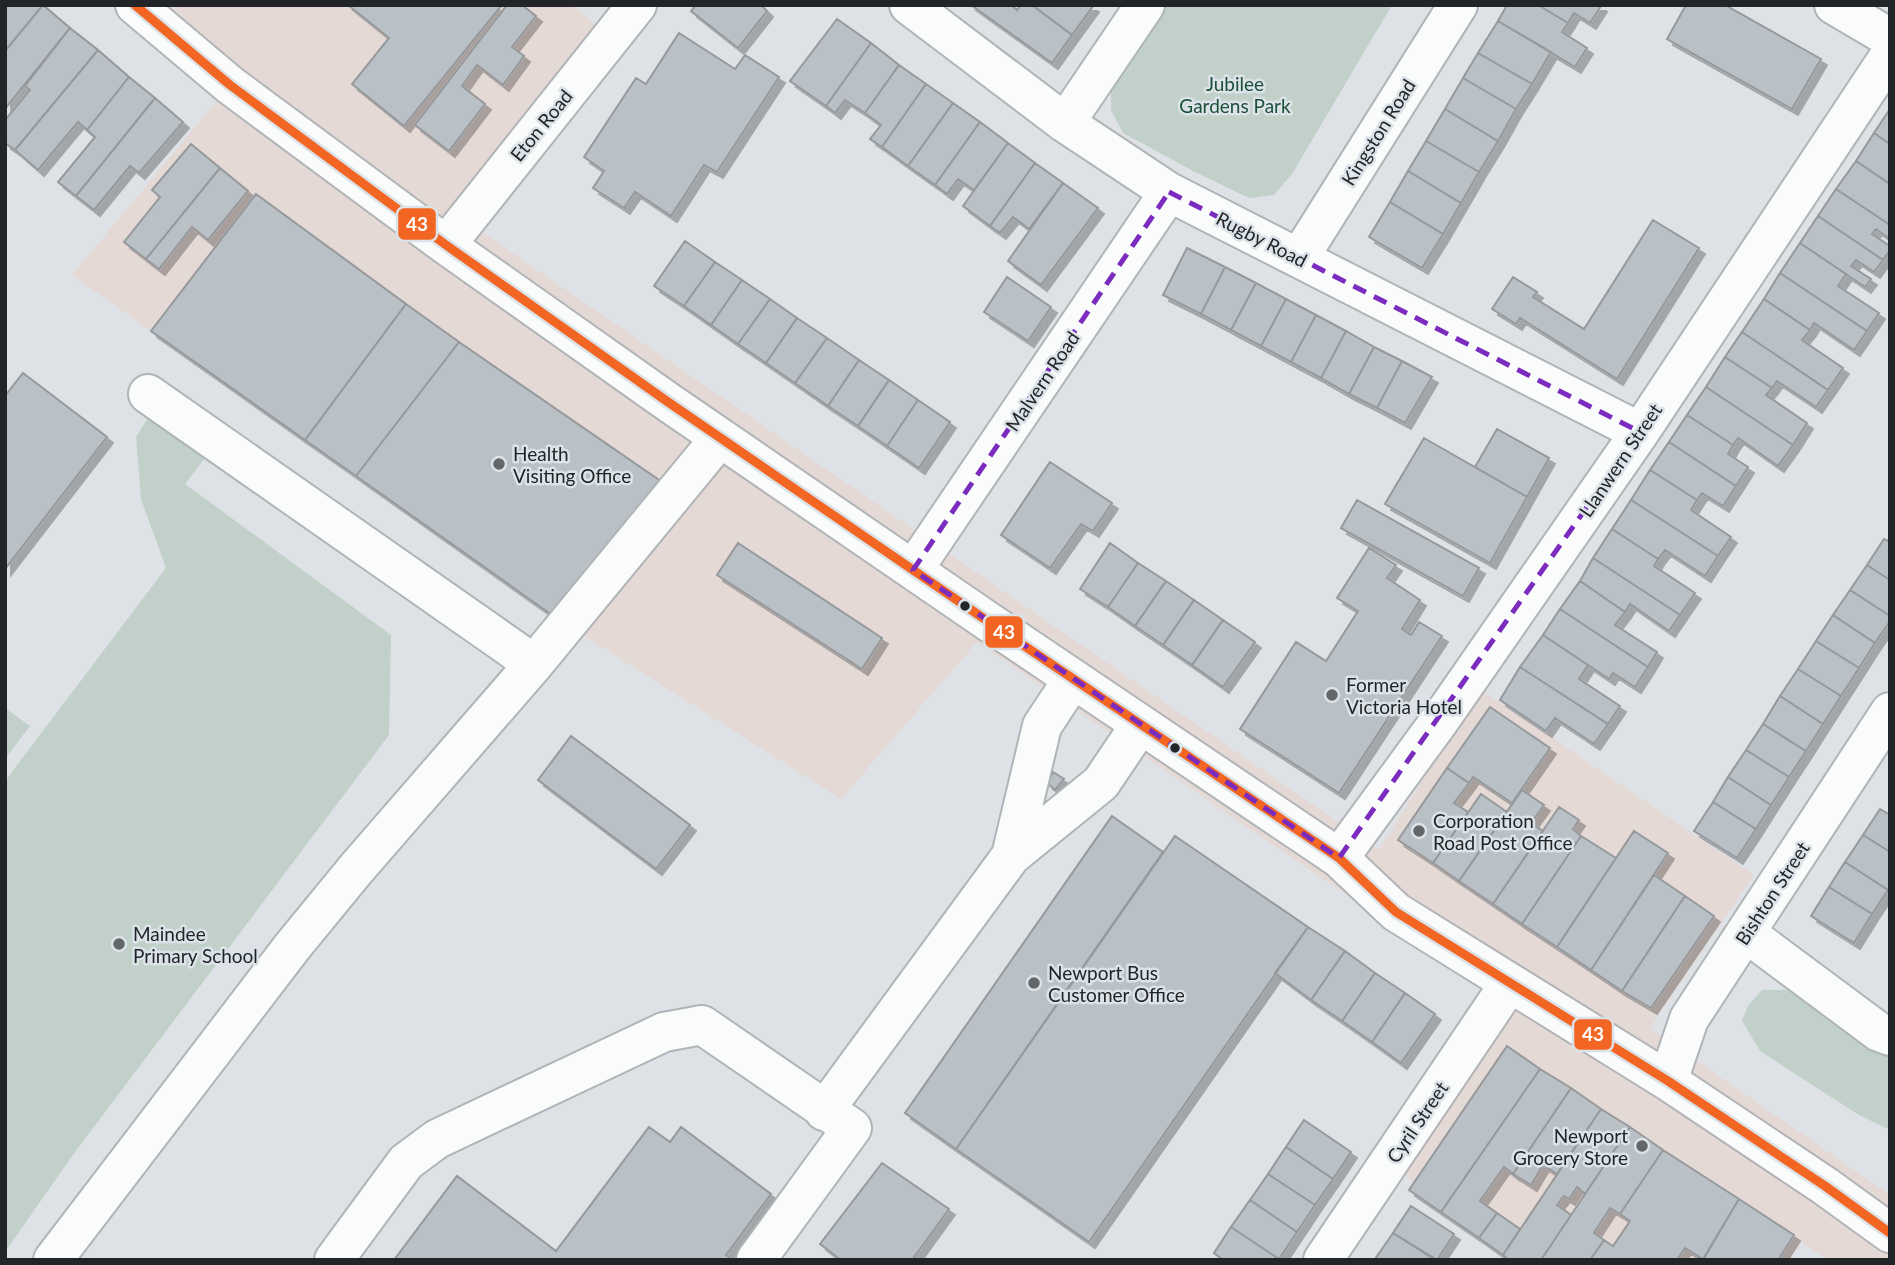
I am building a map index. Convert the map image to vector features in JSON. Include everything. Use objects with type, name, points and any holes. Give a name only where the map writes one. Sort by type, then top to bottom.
[{"type":"street","points":[[135,5],[230,85],[446,245],[720,438],[1339,858],[1395,912],[1668,1081],[1890,1233]]},
{"type":"street","name":"Eton Road","points":[[446,245],[637,5]]},
{"type":"street","name":"Rugby Road","points":[[909,5],[1065,123],[1169,192],[1640,432]]},
{"type":"street","points":[[1065,123],[1145,5]]},
{"type":"street","name":"Kingston Road","points":[[1298,258],[1458,5]]},
{"type":"street","points":[[1834,5],[1890,38]]},
{"type":"street","name":"Llanwern Street","points":[[1339,858],[1440,720],[1640,432],[1890,55]]},
{"type":"street","name":"Malvern Road","points":[[913,570],[1169,192]]},
{"type":"street","points":[[148,394],[534,664]]},
{"type":"street","points":[[53,1260],[292,947],[534,664],[720,438]]},
{"type":"street","points":[[1012,856],[1042,726],[1073,679]]},
{"type":"street","name":"Bishton Street","points":[[1668,1081],[1689,1019],[1890,712]]},
{"type":"street","points":[[824,1111],[1012,856],[1101,783],[1140,725]]},
{"type":"street","points":[[1746,933],[1879,1032],[1890,1036]]},
{"type":"street","name":"Cyril Street","points":[[1323,1260],[1509,984]]},
{"type":"street","points":[[334,1260],[406,1162],[437,1139],[664,1032],[702,1025],[852,1128],[758,1259]]},
{"type":"highlighted area","points":[[1169,192],[1640,432],[1339,858],[913,570]]},
{"type":"shaded area","points":[[137,5],[573,5],[620,46],[482,232],[1379,850],[1480,689],[1754,875],[1650,1028],[1890,1195],[1890,1260],[1827,1260],[1801,1242],[1789,1260],[1528,1260],[1399,1171],[1514,1010],[977,642],[841,799],[556,618],[72,275],[230,85]]},
{"type":"green space","name":"Jubilee Gardens Park","points":[[1165,5],[1392,5],[1292,174],[1274,195],[1249,198],[1123,133],[1111,110],[1111,86]]},
{"type":"green space","name":"Maindee Primary School","points":[[152,412],[208,454],[185,484],[391,635],[389,735],[75,1152],[5,1252],[5,781],[166,568],[141,499],[136,437]]},
{"type":"green space","points":[[5,708],[30,726],[5,759]]},
{"type":"green space","points":[[1762,990],[1789,990],[1876,1050],[1890,1055],[1890,1130],[1859,1115],[1760,1051],[1742,1021],[1748,1006]]},
{"type":"building","points":[[5,5],[43,5],[5,51]]},
{"type":"building","points":[[43,5],[70,28],[5,109],[5,51]]},
{"type":"building","points":[[348,5],[502,5],[404,126],[352,84],[389,38]]},
{"type":"building","points":[[507,5],[522,5],[536,16],[512,47],[524,56],[503,85],[477,65],[462,86],[485,104],[449,151],[415,125]]},
{"type":"building","points":[[696,5],[761,5],[767,11],[738,48],[691,11]]},
{"type":"building","points":[[971,5],[1011,5],[1017,10],[1021,5],[1032,5],[1072,35],[1052,63]]},
{"type":"building","points":[[1032,5],[1091,5],[1093,6],[1072,35]]},
{"type":"building","points":[[1507,5],[1538,5],[1568,23],[1562,32],[1587,48],[1575,67],[1498,21]]},
{"type":"building","points":[[1538,5],[1601,6],[1590,23],[1574,13],[1568,23]]},
{"type":"building","points":[[1686,5],[1725,5],[1821,59],[1792,109],[1667,39]]},
{"type":"building","points":[[837,19],[871,43],[826,106],[790,81]]},
{"type":"building","points":[[1498,21],[1551,52],[1532,84],[1478,53]]},
{"type":"building","points":[[70,28],[98,50],[15,150],[5,143],[5,120],[30,90],[25,86]]},
{"type":"building","points":[[679,33],[735,69],[745,55],[779,77],[717,172],[704,165],[671,216],[635,192],[624,208],[593,188],[604,171],[584,157],[636,78],[646,84]]},
{"type":"building","points":[[871,43],[899,65],[865,113],[845,100],[835,113],[826,106]]},
{"type":"building","points":[[98,50],[129,77],[87,130],[78,122],[38,170],[15,150]]},
{"type":"building","points":[[1478,53],[1532,84],[1516,109],[1463,78]]},
{"type":"building","points":[[899,65],[926,84],[882,147],[870,139],[881,125],[865,113]]},
{"type":"building","points":[[129,77],[155,98],[76,196],[58,182],[95,137],[87,130]]},
{"type":"building","points":[[1463,78],[1516,109],[1498,141],[1445,109]]},
{"type":"building","points":[[926,84],[953,103],[908,166],[882,147]]},
{"type":"building","points":[[155,98],[183,122],[139,173],[130,166],[94,210],[76,196]]},
{"type":"building","points":[[953,103],[980,122],[935,185],[908,166]]},
{"type":"building","points":[[1445,109],[1498,141],[1479,172],[1426,141]]},
{"type":"building","points":[[1890,109],[1890,144],[1874,133]]},
{"type":"building","points":[[980,122],[1008,143],[974,190],[958,179],[947,194],[935,185]]},
{"type":"building","points":[[1874,133],[1890,144],[1890,184],[1856,161]]},
{"type":"building","points":[[1426,141],[1479,172],[1461,203],[1408,171]]},
{"type":"building","points":[[1008,143],[1035,163],[990,226],[963,206]]},
{"type":"building","points":[[191,144],[220,168],[146,259],[124,242],[160,197],[152,190]]},
{"type":"building","points":[[1856,161],[1890,184],[1890,225],[1836,189]]},
{"type":"building","points":[[1035,163],[1063,183],[1029,229],[1013,217],[1000,233],[990,226]]},
{"type":"building","points":[[220,168],[248,191],[208,240],[192,227],[159,269],[146,259]]},
{"type":"building","points":[[1408,171],[1461,203],[1443,234],[1390,202]]},
{"type":"building","points":[[1063,183],[1098,208],[1041,285],[1008,261]]},
{"type":"building","points":[[1836,189],[1890,225],[1890,239],[1876,229],[1872,234],[1890,246],[1883,260],[1818,216]]},
{"type":"building","points":[[256,194],[406,304],[305,440],[151,331]]},
{"type":"building","points":[[1390,202],[1443,234],[1422,268],[1369,237]]},
{"type":"building","points":[[1818,216],[1883,260],[1874,272],[1856,260],[1851,266],[1871,279],[1865,287],[1800,243]]},
{"type":"building","points":[[1653,220],[1699,248],[1617,379],[1520,318],[1516,324],[1492,309],[1513,277],[1537,292],[1533,297],[1584,329]]},
{"type":"building","points":[[685,241],[715,262],[684,306],[654,286]]},
{"type":"building","points":[[1800,243],[1846,274],[1838,286],[1879,313],[1867,331],[1780,273]]},
{"type":"building","points":[[1187,248],[1225,267],[1201,314],[1163,295]]},
{"type":"building","points":[[715,262],[742,280],[711,325],[684,306]]},
{"type":"building","points":[[1225,267],[1256,283],[1231,330],[1201,314]]},
{"type":"building","points":[[1780,273],[1867,331],[1854,350],[1814,323],[1810,330],[1764,299]]},
{"type":"building","points":[[1007,277],[1051,307],[1028,341],[984,312]]},
{"type":"building","points":[[742,280],[770,299],[738,344],[711,325]]},
{"type":"building","points":[[1256,283],[1286,299],[1261,346],[1231,330]]},
{"type":"building","points":[[770,299],[797,318],[766,363],[738,344]]},
{"type":"building","points":[[1286,299],[1316,315],[1291,362],[1261,346]]},
{"type":"building","points":[[1764,299],[1810,330],[1802,340],[1843,368],[1828,390],[1742,332]]},
{"type":"building","points":[[406,304],[459,342],[356,476],[305,440]]},
{"type":"building","points":[[1316,315],[1346,331],[1321,378],[1291,362]]},
{"type":"building","points":[[797,318],[827,338],[795,383],[766,363]]},
{"type":"building","points":[[1346,331],[1374,347],[1349,394],[1321,378]]},
{"type":"building","points":[[1742,332],[1828,390],[1816,407],[1777,381],[1772,388],[1725,357]]},
{"type":"building","points":[[827,338],[859,360],[828,406],[795,383]]},
{"type":"building","points":[[459,342],[662,482],[556,618],[356,476]]},
{"type":"building","points":[[1374,347],[1402,361],[1377,408],[1349,394]]},
{"type":"building","points":[[1725,357],[1772,388],[1766,395],[1807,423],[1793,445],[1706,387]]},
{"type":"building","points":[[859,360],[889,380],[858,426],[828,406]]},
{"type":"building","points":[[1402,361],[1432,377],[1405,423],[1377,408]]},
{"type":"building","points":[[23,373],[107,437],[5,569],[5,396]]},
{"type":"building","points":[[889,380],[918,400],[887,446],[858,426]]},
{"type":"building","points":[[1706,387],[1793,445],[1778,466],[1738,438],[1733,445],[1687,415]]},
{"type":"building","points":[[918,400],[950,422],[919,468],[887,446]]},
{"type":"building","points":[[1687,415],[1733,445],[1728,454],[1748,467],[1736,486],[1669,442]]},
{"type":"building","points":[[1497,429],[1549,458],[1527,497],[1475,467]]},
{"type":"building","points":[[1424,438],[1527,497],[1490,563],[1385,504]]},
{"type":"building","points":[[1669,442],[1736,486],[1723,506],[1702,493],[1697,500],[1650,470]]},
{"type":"building","points":[[1050,462],[1112,503],[1093,531],[1081,524],[1050,568],[1001,535]]},
{"type":"building","points":[[1650,470],[1697,500],[1691,510],[1731,537],[1718,556],[1631,500]]},
{"type":"building","points":[[1357,500],[1479,568],[1463,596],[1341,528]]},
{"type":"building","points":[[1631,500],[1718,556],[1705,576],[1665,550],[1658,559],[1612,529]]},
{"type":"building","points":[[1612,529],[1658,559],[1654,566],[1695,593],[1680,615],[1593,558]]},
{"type":"building","points":[[1884,539],[1890,542],[1890,580],[1867,565]]},
{"type":"building","points":[[738,543],[882,638],[862,669],[717,575]]},
{"type":"building","points":[[1110,543],[1138,563],[1108,607],[1080,589]]},
{"type":"building","name":"Former Victoria Hotel","points":[[1369,548],[1396,565],[1387,578],[1420,600],[1402,629],[1411,635],[1419,622],[1442,636],[1339,793],[1240,729],[1296,642],[1326,661],[1358,611],[1337,598]]},
{"type":"building","points":[[1593,558],[1680,615],[1669,631],[1630,604],[1625,612],[1580,581]]},
{"type":"building","points":[[1138,563],[1166,581],[1135,626],[1108,607]]},
{"type":"building","points":[[1867,565],[1890,580],[1890,616],[1850,590]]},
{"type":"building","points":[[1166,581],[1194,600],[1163,645],[1135,626]]},
{"type":"building","points":[[1580,581],[1625,612],[1615,625],[1657,652],[1648,667],[1560,609]]},
{"type":"building","points":[[1850,590],[1890,616],[1890,621],[1875,643],[1833,615]]},
{"type":"building","points":[[1194,600],[1223,620],[1192,665],[1163,645]]},
{"type":"building","points":[[1560,609],[1648,667],[1635,687],[1613,673],[1609,679],[1543,635]]},
{"type":"building","points":[[1833,615],[1875,643],[1859,668],[1816,641]]},
{"type":"building","points":[[1223,620],[1255,642],[1223,687],[1192,665]]},
{"type":"building","points":[[1543,635],[1588,665],[1579,679],[1620,706],[1608,724],[1520,667]]},
{"type":"building","points":[[1816,641],[1859,668],[1841,696],[1798,669]]},
{"type":"building","points":[[1520,667],[1608,724],[1594,744],[1555,718],[1546,731],[1500,700]]},
{"type":"building","points":[[1798,669],[1841,696],[1823,724],[1780,696]]},
{"type":"building","points":[[1780,696],[1823,724],[1806,751],[1763,724]]},
{"type":"building","points":[[1490,707],[1550,748],[1512,803],[1473,777],[1469,783],[1447,768]]},
{"type":"building","points":[[1763,724],[1806,751],[1789,777],[1746,750]]},
{"type":"building","points":[[571,736],[690,825],[656,869],[538,780]]},
{"type":"building","points":[[1746,750],[1789,777],[1771,805],[1728,777]]},
{"type":"building","points":[[1447,768],[1469,783],[1454,803],[1468,812],[1433,863],[1398,840]]},
{"type":"building","points":[[1053,772],[1064,779],[1055,790],[1047,783]]},
{"type":"building","points":[[1728,777],[1771,805],[1756,829],[1713,802]]},
{"type":"building","points":[[1522,790],[1544,805],[1531,823],[1543,831],[1493,904],[1459,881]]},
{"type":"building","points":[[1481,794],[1507,812],[1459,881],[1433,863]]},
{"type":"building","points":[[1713,802],[1756,829],[1737,858],[1694,831]]},
{"type":"building","points":[[1559,807],[1579,820],[1573,829],[1581,836],[1522,924],[1493,904]]},
{"type":"building","points":[[1880,809],[1890,815],[1890,852],[1863,835]]},
{"type":"building","name":"Newport Bus Customer Office","points":[[1112,816],[1163,852],[956,1149],[905,1113]]},
{"type":"building","points":[[1634,831],[1668,853],[1591,970],[1557,947]]},
{"type":"building","points":[[1863,835],[1890,852],[1888,890],[1845,862]]},
{"type":"building","points":[[1175,836],[1308,927],[1089,1242],[956,1149]]},
{"type":"building","points":[[1581,836],[1616,858],[1557,947],[1522,924]]},
{"type":"building","points":[[1845,862],[1888,890],[1872,914],[1829,887]]},
{"type":"building","points":[[1654,875],[1685,896],[1622,991],[1591,970]]},
{"type":"building","points":[[1829,887],[1872,914],[1854,943],[1811,916]]},
{"type":"building","points":[[1685,896],[1714,916],[1651,1008],[1622,991]]},
{"type":"building","points":[[1308,927],[1345,951],[1311,1000],[1275,973]]},
{"type":"building","points":[[1345,951],[1375,973],[1342,1021],[1311,1000]]},
{"type":"building","points":[[1375,973],[1405,993],[1372,1042],[1342,1021]]},
{"type":"building","points":[[1405,993],[1435,1014],[1401,1063],[1372,1042]]},
{"type":"building","points":[[1507,1046],[1540,1069],[1441,1212],[1409,1190]]},
{"type":"building","points":[[1540,1069],[1571,1088],[1513,1174],[1504,1167],[1480,1201],[1497,1213],[1479,1238],[1441,1212]]},
{"type":"building","points":[[1571,1088],[1601,1109],[1557,1174],[1543,1165],[1531,1185],[1513,1174]]},
{"type":"building","points":[[1601,1109],[1630,1127],[1585,1194],[1577,1187],[1569,1199],[1564,1196],[1557,1205],[1571,1215],[1541,1260],[1509,1260],[1503,1255]]},
{"type":"building","points":[[1304,1120],[1351,1152],[1333,1179],[1286,1147]]},
{"type":"building","points":[[649,1127],[670,1142],[681,1127],[771,1194],[726,1255],[733,1260],[394,1260],[457,1176],[556,1251]]},
{"type":"building","points":[[1630,1127],[1663,1150],[1620,1214],[1610,1208],[1594,1233],[1604,1240],[1590,1260],[1541,1260]]},
{"type":"building","points":[[1286,1147],[1333,1179],[1315,1205],[1268,1174]]},
{"type":"building","points":[[1663,1150],[1739,1199],[1703,1259],[1685,1248],[1677,1260],[1590,1260],[1604,1240],[1613,1246],[1630,1221],[1620,1214]]},
{"type":"building","points":[[882,1163],[949,1209],[912,1260],[841,1260],[820,1244]]},
{"type":"building","points":[[1268,1174],[1315,1205],[1297,1232],[1250,1200]]},
{"type":"building","points":[[1739,1199],[1794,1235],[1778,1260],[1703,1260]]},
{"type":"building","points":[[1250,1200],[1297,1232],[1279,1259],[1231,1227]]},
{"type":"building","points":[[1411,1206],[1454,1234],[1437,1260],[1393,1233]]},
{"type":"building","points":[[1497,1213],[1520,1229],[1503,1255],[1479,1238]]},
{"type":"building","points":[[1231,1227],[1279,1259],[1223,1260],[1214,1253]]},
{"type":"building","points":[[1393,1233],[1435,1260],[1375,1259]]},
{"type":"transit line","name":"43","points":[[135,5],[230,85],[446,245],[668,402],[1339,858],[1396,912],[1668,1081],[1890,1233]]},
{"type":"place","name":"Health Visiting Office","points":[[499,464]]},
{"type":"place","name":"Former Victoria Hotel","points":[[1332,695]]},
{"type":"place","name":"Corporation Road Post Office","points":[[1419,831]]},
{"type":"place","name":"Maindee Primary School","points":[[119,944]]},
{"type":"place","name":"Newport Bus Customer Office","points":[[1034,983]]},
{"type":"place","name":"Newport Grocery Store","points":[[1642,1146]]}]
